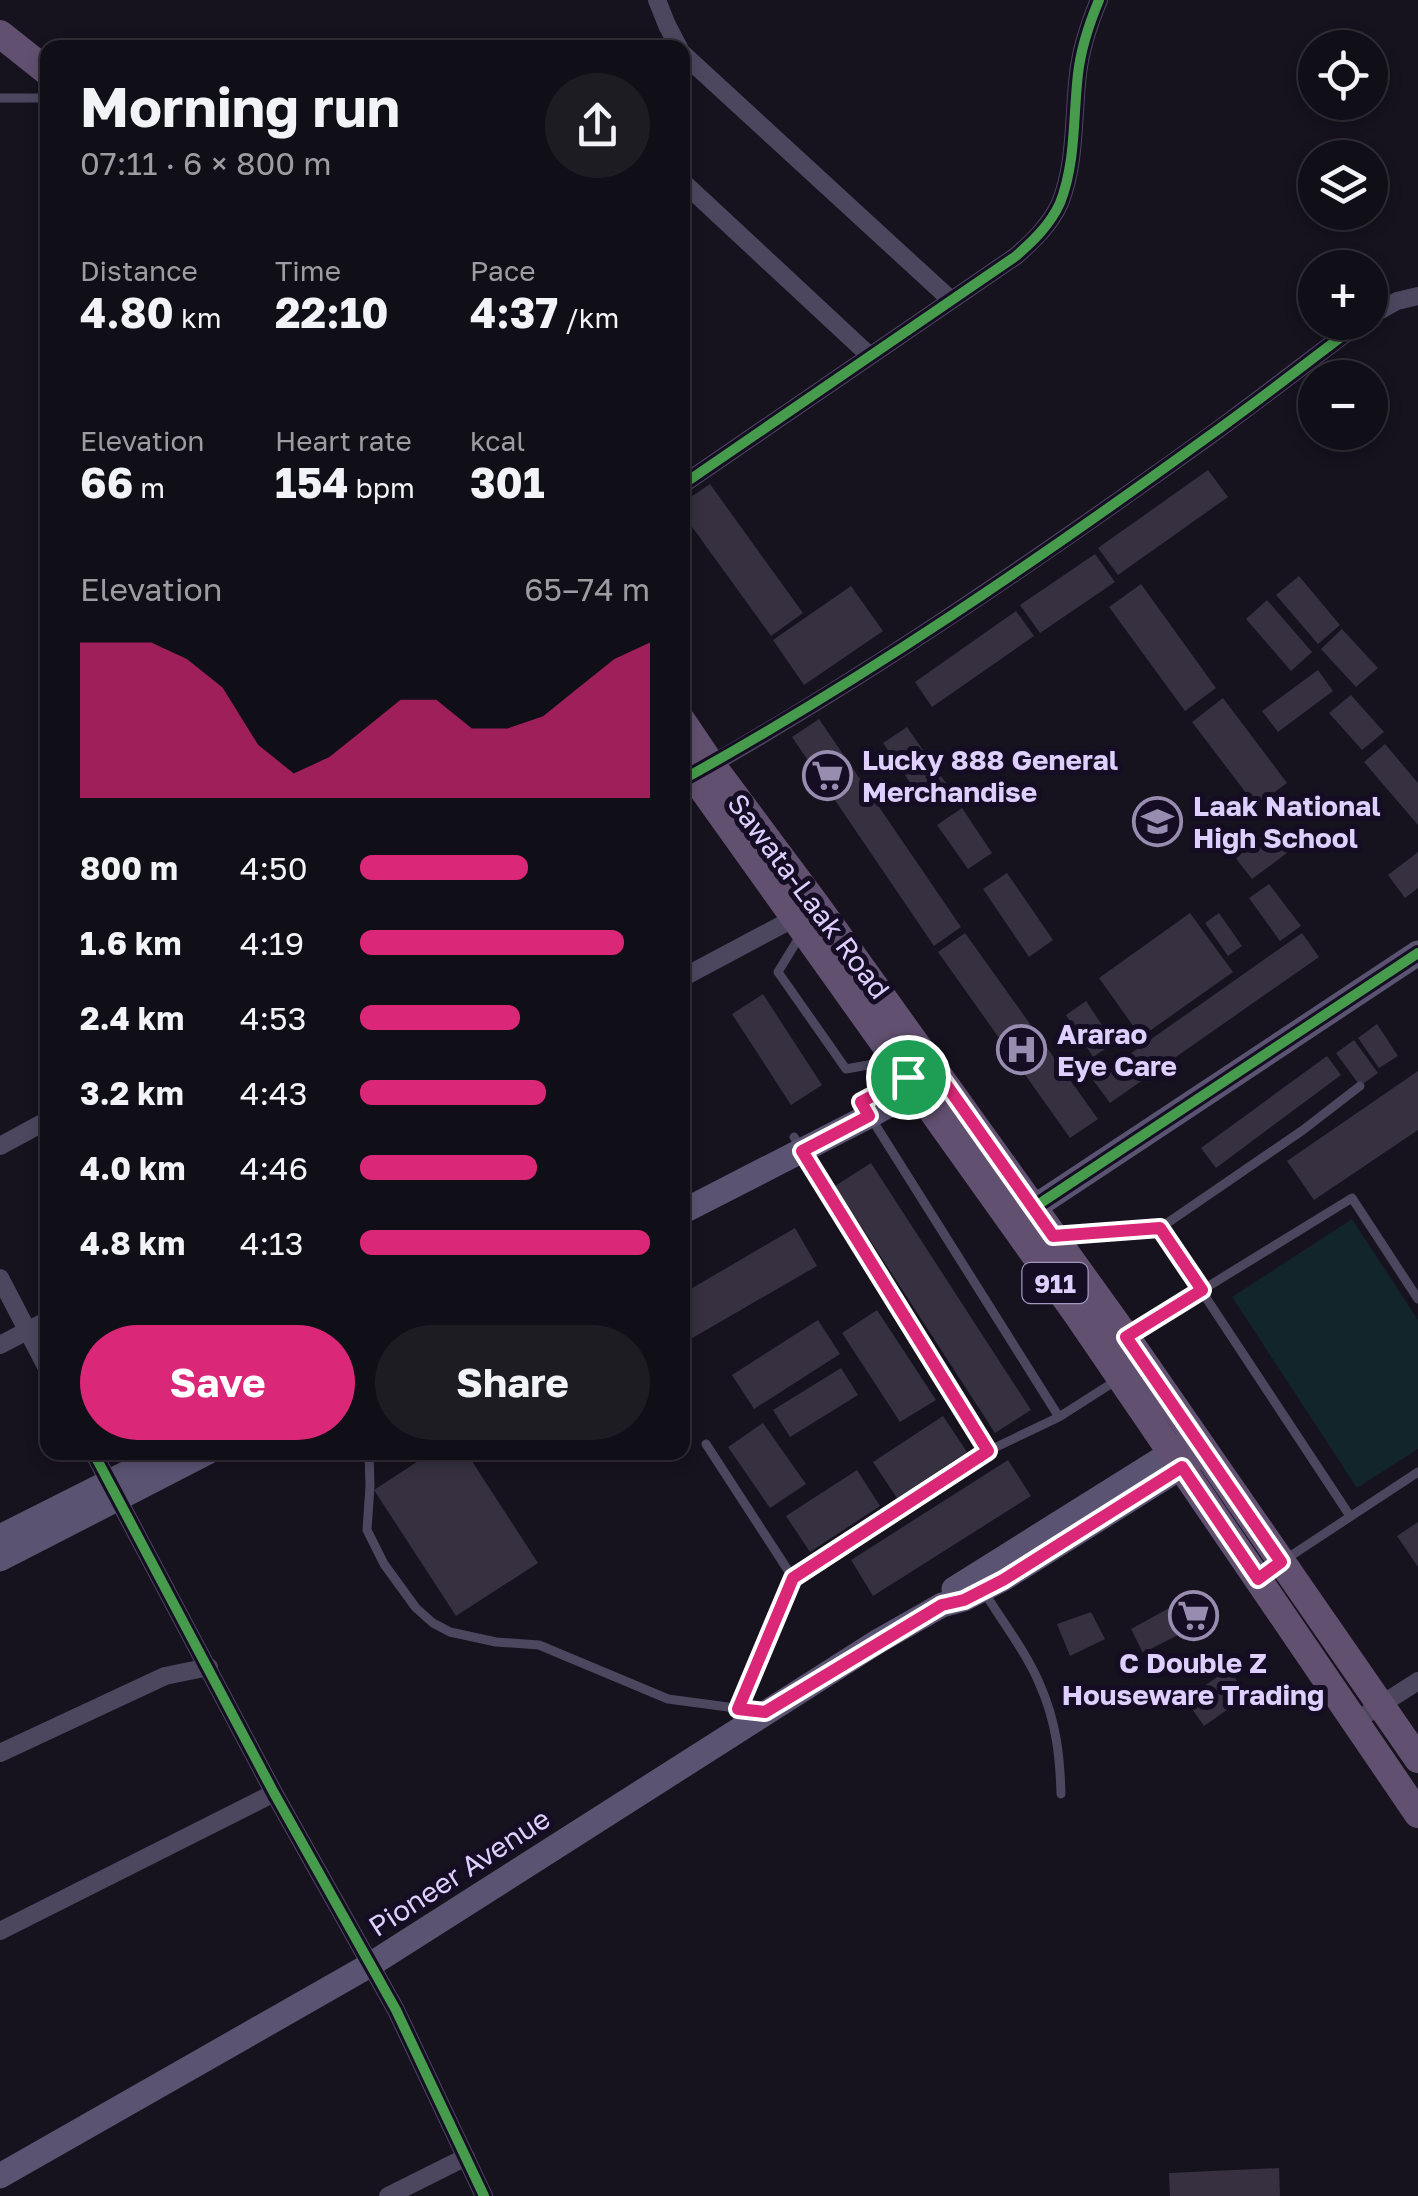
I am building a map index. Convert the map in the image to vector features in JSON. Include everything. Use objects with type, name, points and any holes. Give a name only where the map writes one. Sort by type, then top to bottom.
[{"type":"main road","points":[[0,34],[40,66]]},
{"type":"main road","name":"Sawata-Laak Road","points":[[692,770],[919,1073],[1120,1379],[1189,1452],[1281,1562],[1418,1759]]},
{"type":"main road","points":[[1032,1208],[1418,954]]},
{"type":"main road","points":[[690,1207],[865,1109],[919,1073]]},
{"type":"main road","name":"Sawata-Laak Road","points":[[919,1073],[1032,1208],[1126,1337],[1258,1579],[1418,1814]]},
{"type":"main road","points":[[690,1191],[798,1144]]},
{"type":"main road","name":"Pioneer Avenue","points":[[0,2176],[370,1965],[765,1712],[942,1605],[964,1600],[978,1582],[1189,1452]]},
{"type":"main road","points":[[0,1559],[157,1460]]},
{"type":"main road","points":[[0,1537],[188,1460]]},
{"type":"street","points":[[658,0],[675,40]]},
{"type":"street","points":[[690,480],[1025,248],[1048,223],[1059,205],[1070,159],[1084,36],[1099,0]]},
{"type":"street","points":[[690,58],[951,300]]},
{"type":"street","points":[[690,188],[870,356]]},
{"type":"street","points":[[1388,306],[1418,296]]},
{"type":"street","points":[[692,770],[886,659],[1003,581],[1337,340]]},
{"type":"street","points":[[690,974],[805,917]]},
{"type":"street","points":[[0,1146],[40,1124]]},
{"type":"street","points":[[0,1278],[40,1356]]},
{"type":"street","points":[[0,1344],[40,1324]]},
{"type":"street","points":[[97,1460],[408,2035],[484,2196]]},
{"type":"street","points":[[0,1753],[147,1684],[208,1668]]},
{"type":"street","points":[[1354,1722],[1418,1681]]},
{"type":"street","points":[[0,1931],[274,1793]]},
{"type":"street","points":[[388,2196],[466,2157]]},
{"type":"lane","points":[[0,98],[40,98]]},
{"type":"lane","points":[[805,917],[778,972],[846,1069],[919,1073]]},
{"type":"lane","points":[[1053,1236],[1160,1228],[1360,1086]]},
{"type":"lane","points":[[865,1109],[1059,1416]]},
{"type":"lane","points":[[798,1144],[988,1451]]},
{"type":"lane","points":[[1126,1337],[1352,1198],[1418,1299]]},
{"type":"lane","points":[[1160,1228],[1350,1516]]},
{"type":"lane","points":[[738,1709],[793,1578],[988,1451],[1059,1416],[1120,1379]]},
{"type":"lane","points":[[706,1444],[793,1578]]},
{"type":"lane","points":[[369,1460],[366,1530],[384,1564],[416,1608],[432,1622],[450,1632],[496,1642],[539,1645],[668,1699],[765,1712]]},
{"type":"lane","points":[[1258,1579],[1418,1472]]},
{"type":"lane","points":[[978,1582],[1039,1682],[1060,1753],[1061,1794]]},
{"type":"shaded area","points":[[1352,1219],[1418,1320],[1418,1449],[1357,1488],[1232,1297]]},
{"type":"building","points":[[1208,470],[1228,497],[1118,575],[1098,548]]},
{"type":"building","points":[[710,484],[803,613],[771,636],[690,524],[690,498]]},
{"type":"building","points":[[1095,554],[1115,582],[1040,633],[1020,605]]},
{"type":"building","points":[[1299,576],[1340,625],[1318,644],[1276,595]]},
{"type":"building","points":[[1141,584],[1216,688],[1185,711],[1109,607]]},
{"type":"building","points":[[851,586],[883,631],[804,685],[773,640]]},
{"type":"building","points":[[1267,600],[1312,652],[1291,671],[1246,619]]},
{"type":"building","points":[[1016,611],[1034,636],[932,707],[915,682]]},
{"type":"building","points":[[1342,629],[1378,668],[1356,687],[1321,649]]},
{"type":"building","points":[[1318,670],[1333,691],[1278,732],[1262,711]]},
{"type":"building","points":[[1351,695],[1384,732],[1362,750],[1329,713]]},
{"type":"building","points":[[1223,698],[1287,783],[1256,806],[1192,722]]},
{"type":"building","points":[[819,719],[961,927],[934,946],[792,737]]},
{"type":"building","points":[[907,727],[948,786],[924,803],[883,743]]},
{"type":"building","points":[[1385,744],[1418,783],[1418,825],[1364,762]]},
{"type":"building","points":[[962,808],[992,853],[968,869],[937,825]]},
{"type":"building","points":[[1270,830],[1287,853],[1252,879],[1234,856]]},
{"type":"building","points":[[1418,852],[1418,888],[1405,898],[1388,875]]},
{"type":"building","points":[[1007,873],[1053,940],[1029,957],[983,889]]},
{"type":"building","points":[[1269,884],[1301,926],[1280,941],[1249,898]]},
{"type":"building","points":[[1190,913],[1233,972],[1141,1037],[1099,978]]},
{"type":"building","points":[[1219,913],[1242,946],[1228,956],[1205,923]]},
{"type":"building","points":[[965,933],[1098,1119],[1070,1138],[938,952]]},
{"type":"building","points":[[1302,933],[1319,957],[1110,1103],[1093,1080]]},
{"type":"building","points":[[763,994],[822,1085],[791,1105],[732,1014]]},
{"type":"building","points":[[1086,1001],[1114,1043],[1093,1057],[1066,1015]]},
{"type":"building","points":[[1377,1024],[1398,1056],[1379,1068],[1358,1038]]},
{"type":"building","points":[[1354,1040],[1378,1073],[1360,1086],[1336,1053]]},
{"type":"building","points":[[1327,1056],[1341,1075],[1216,1168],[1201,1148]]},
{"type":"building","points":[[1418,1071],[1418,1130],[1314,1200],[1287,1161]]},
{"type":"building","points":[[871,1163],[1031,1410],[995,1433],[835,1186]]},
{"type":"building","points":[[795,1228],[817,1266],[690,1339],[690,1289]]},
{"type":"building","points":[[877,1310],[936,1400],[900,1422],[842,1333]]},
{"type":"building","points":[[818,1320],[840,1354],[754,1409],[732,1375]]},
{"type":"building","points":[[841,1368],[858,1395],[790,1437],[773,1410]]},
{"type":"building","points":[[943,1416],[967,1452],[897,1498],[873,1462]]},
{"type":"building","points":[[763,1423],[806,1484],[770,1508],[728,1447]]},
{"type":"building","points":[[420,1460],[471,1460],[538,1563],[456,1616],[374,1490]]},
{"type":"building","points":[[1008,1460],[1031,1496],[873,1596],[851,1560]]},
{"type":"building","points":[[857,1470],[880,1506],[810,1552],[786,1516]]},
{"type":"building","points":[[1418,1522],[1418,1567],[1397,1536]]},
{"type":"building","points":[[1191,1596],[1205,1621],[1143,1653],[1131,1629]]},
{"type":"building","points":[[1091,1612],[1105,1639],[1070,1656],[1057,1624]]},
{"type":"building","points":[[1229,1669],[1247,1696],[1204,1726],[1185,1699]]},
{"type":"building","points":[[1279,2168],[1280,2196],[1170,2196],[1169,2173]]},
{"type":"cycle path","points":[[690,480],[1016,256],[1041,232],[1056,211],[1065,188],[1079,64],[1099,0]]},
{"type":"cycle path","points":[[690,775],[818,701],[1016,572],[1337,340]]},
{"type":"cycle path","points":[[1033,1208],[1418,953]]},
{"type":"cycle path","points":[[97,1460],[274,1793],[396,2010],[484,2196]]},
{"type":"place","name":"Lucky 888 General Merchandise","points":[[827,775]]},
{"type":"place","name":"Laak National High School","points":[[1158,821]]},
{"type":"place","name":"Ararao Eye Care","points":[[1022,1049]]},
{"type":"place","name":"C Double Z Houseware Trading","points":[[1193,1615]]},
{"type":"route","points":[[940,1076],[1053,1236],[1160,1228],[1202,1290],[1126,1337],[1281,1562],[1258,1579],[1182,1467],[1003,1580],[964,1600],[942,1605],[765,1712],[738,1709],[793,1578],[988,1451],[802,1151],[869,1116],[861,1102],[908,1077],[918,1089],[940,1076]]}]
